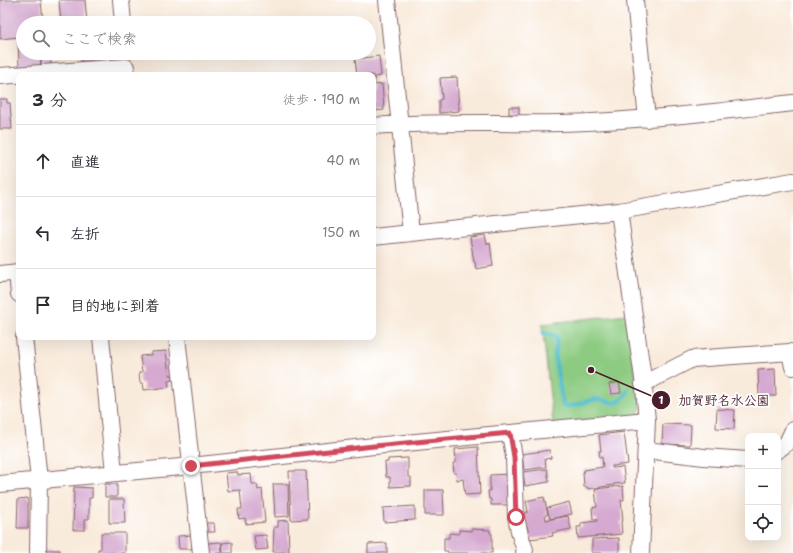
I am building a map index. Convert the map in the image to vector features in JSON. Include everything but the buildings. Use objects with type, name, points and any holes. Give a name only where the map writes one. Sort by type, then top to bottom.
[{"type":"street","points":[[121,0],[122,16]]},
{"type":"street","points":[[387,0],[411,234]]},
{"type":"street","points":[[635,0],[647,119]]},
{"type":"street","points":[[46,72],[126,65]]},
{"type":"street","points":[[0,76],[16,75]]},
{"type":"street","points":[[376,126],[399,124],[561,123],[647,119],[793,104]]},
{"type":"street","points":[[376,237],[619,211],[793,181]]},
{"type":"street","points":[[619,211],[644,384],[647,420],[641,553]]},
{"type":"street","points":[[0,274],[16,272]]},
{"type":"street","points":[[24,340],[39,480],[38,553]]},
{"type":"street","points":[[101,340],[114,473]]},
{"type":"street","points":[[177,340],[200,553]]},
{"type":"street","points":[[644,384],[692,359],[790,352],[793,367]]},
{"type":"street","points":[[0,484],[647,420]]},
{"type":"street","points":[[781,447],[787,442],[793,430]]},
{"type":"street","points":[[510,433],[514,457],[516,517],[525,550],[524,553]]},
{"type":"street","points":[[646,450],[704,457],[745,460]]},
{"type":"green space","points":[[626,314],[641,407],[637,417],[553,424],[542,324]]},
{"type":"waterway","points":[[543,333],[557,337],[555,358],[563,406],[575,405],[596,399],[618,402],[628,391]]},
{"type":"place","name":"加賀野名水公園","points":[[591,370]]},
{"type":"route","points":[[191,466],[510,433],[514,457],[516,517]]}]
